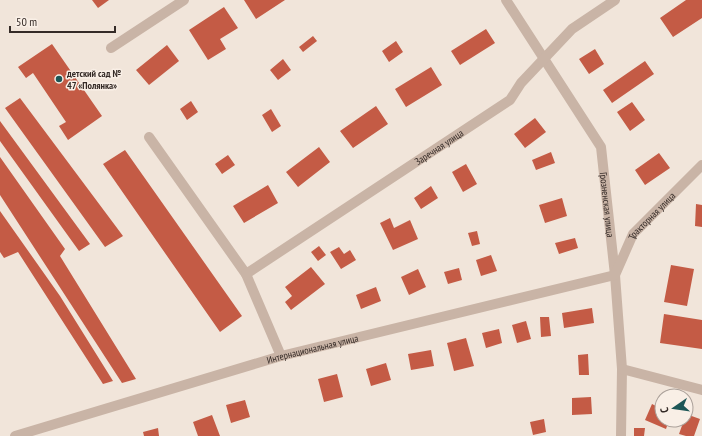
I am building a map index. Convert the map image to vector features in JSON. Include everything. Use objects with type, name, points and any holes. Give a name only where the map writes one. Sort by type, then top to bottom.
[{"type":"street","points":[[111,48],[184,0]]},
{"type":"street","name":"Грозненская улица","points":[[506,0],[601,147],[615,275],[622,368],[621,436]]},
{"type":"street","name":"Заречная улица","points":[[246,274],[510,100],[521,83],[572,29],[615,0]]},
{"type":"street","points":[[149,137],[246,274],[281,356]]},
{"type":"street","name":"Тракторная улица","points":[[615,275],[633,234],[702,165]]},
{"type":"street","name":"Интернациональная улица","points":[[15,436],[281,356],[615,275]]},
{"type":"street","points":[[622,368],[702,390]]},
{"type":"building","points":[[92,0],[109,0],[98,8]]},
{"type":"building","points":[[244,0],[285,0],[256,19]]},
{"type":"building","points":[[686,0],[702,0],[702,18],[673,37],[660,18]]},
{"type":"building","points":[[224,7],[238,28],[220,39],[226,49],[208,60],[189,30]]},
{"type":"building","points":[[486,29],[495,43],[460,65],[451,51]]},
{"type":"building","points":[[313,36],[317,41],[303,52],[299,47]]},
{"type":"building","points":[[396,41],[403,52],[389,62],[382,51]]},
{"type":"building","points":[[52,44],[102,116],[68,140],[59,126],[66,122],[33,73],[26,78],[18,67]]},
{"type":"building","points":[[167,45],[179,61],[149,85],[136,70]]},
{"type":"building","points":[[595,49],[604,64],[589,74],[579,59]]},
{"type":"building","points":[[283,59],[291,70],[278,80],[270,70]]},
{"type":"building","points":[[645,61],[654,74],[612,103],[603,90]]},
{"type":"building","points":[[431,67],[442,85],[406,107],[395,89]]},
{"type":"building","points":[[20,98],[123,236],[105,247],[5,108]]},
{"type":"building","points":[[191,101],[198,112],[187,120],[180,109]]},
{"type":"building","points":[[632,102],[645,120],[630,131],[617,112]]},
{"type":"building","points":[[376,106],[388,124],[353,148],[340,131]]},
{"type":"building","points":[[271,109],[281,126],[272,132],[262,115]]},
{"type":"building","points":[[535,118],[546,132],[525,148],[514,134]]},
{"type":"building","points":[[0,121],[90,244],[79,251],[0,141]]},
{"type":"building","points":[[319,147],[330,162],[298,187],[286,172]]},
{"type":"building","points":[[125,150],[242,316],[220,332],[103,164]]},
{"type":"building","points":[[551,152],[555,163],[536,170],[532,160]]},
{"type":"building","points":[[659,153],[670,168],[645,185],[635,170]]},
{"type":"building","points":[[228,155],[235,165],[222,174],[215,164]]},
{"type":"building","points":[[0,157],[65,249],[60,256],[136,379],[122,383],[0,195]]},
{"type":"building","points":[[466,164],[477,184],[463,192],[452,172]]},
{"type":"building","points":[[268,185],[278,203],[244,223],[233,206]]},
{"type":"building","points":[[431,186],[438,198],[421,209],[414,198]]},
{"type":"building","points":[[562,198],[567,216],[545,223],[539,205]]},
{"type":"building","points":[[696,204],[702,205],[702,227],[695,226]]},
{"type":"building","points":[[0,211],[60,296],[113,381],[103,384],[18,252],[4,258],[0,252]]},
{"type":"building","points":[[390,218],[394,228],[410,220],[418,239],[393,250],[380,223]]},
{"type":"building","points":[[477,231],[480,244],[472,246],[468,233]]},
{"type":"building","points":[[575,238],[578,248],[559,254],[555,243]]},
{"type":"building","points":[[319,246],[326,255],[318,261],[311,252]]},
{"type":"building","points":[[339,247],[344,254],[350,250],[356,260],[341,269],[330,252]]},
{"type":"building","points":[[491,255],[497,271],[481,276],[476,260]]},
{"type":"building","points":[[671,265],[694,269],[687,306],[664,302]]},
{"type":"building","points":[[311,267],[325,284],[291,310],[285,302],[292,296],[285,287]]},
{"type":"building","points":[[459,268],[462,280],[448,284],[444,272]]},
{"type":"building","points":[[418,269],[426,287],[409,295],[401,277]]},
{"type":"building","points":[[376,287],[381,301],[361,309],[356,295]]},
{"type":"building","points":[[592,308],[594,323],[564,328],[562,313]]},
{"type":"building","points":[[664,314],[702,320],[702,349],[660,343]]},
{"type":"building","points":[[540,317],[549,317],[551,336],[541,337]]},
{"type":"building","points":[[526,321],[531,339],[517,343],[512,325]]},
{"type":"building","points":[[499,329],[502,343],[486,348],[482,333]]},
{"type":"building","points":[[466,338],[474,366],[454,371],[447,343]]},
{"type":"building","points":[[431,350],[434,366],[411,370],[408,354]]},
{"type":"building","points":[[588,354],[589,375],[579,375],[578,355]]},
{"type":"building","points":[[386,363],[391,380],[371,386],[366,369]]},
{"type":"building","points":[[337,374],[343,397],[324,402],[318,379]]},
{"type":"building","points":[[591,397],[592,414],[572,415],[572,398]]},
{"type":"building","points":[[245,400],[250,417],[231,423],[226,405]]},
{"type":"building","points":[[652,404],[654,405],[654,424],[645,420]]},
{"type":"building","points":[[212,415],[220,436],[198,436],[193,422]]},
{"type":"building","points":[[694,417],[700,419],[694,436],[679,434],[681,428],[694,428]]},
{"type":"building","points":[[544,419],[546,432],[533,435],[530,422]]},
{"type":"building","points":[[158,428],[159,436],[144,436],[143,432]]},
{"type":"building","points":[[634,428],[645,428],[644,436],[634,436]]},
{"type":"place","name":"детский сад № 47 «Полянка»","points":[[59,79]]}]
